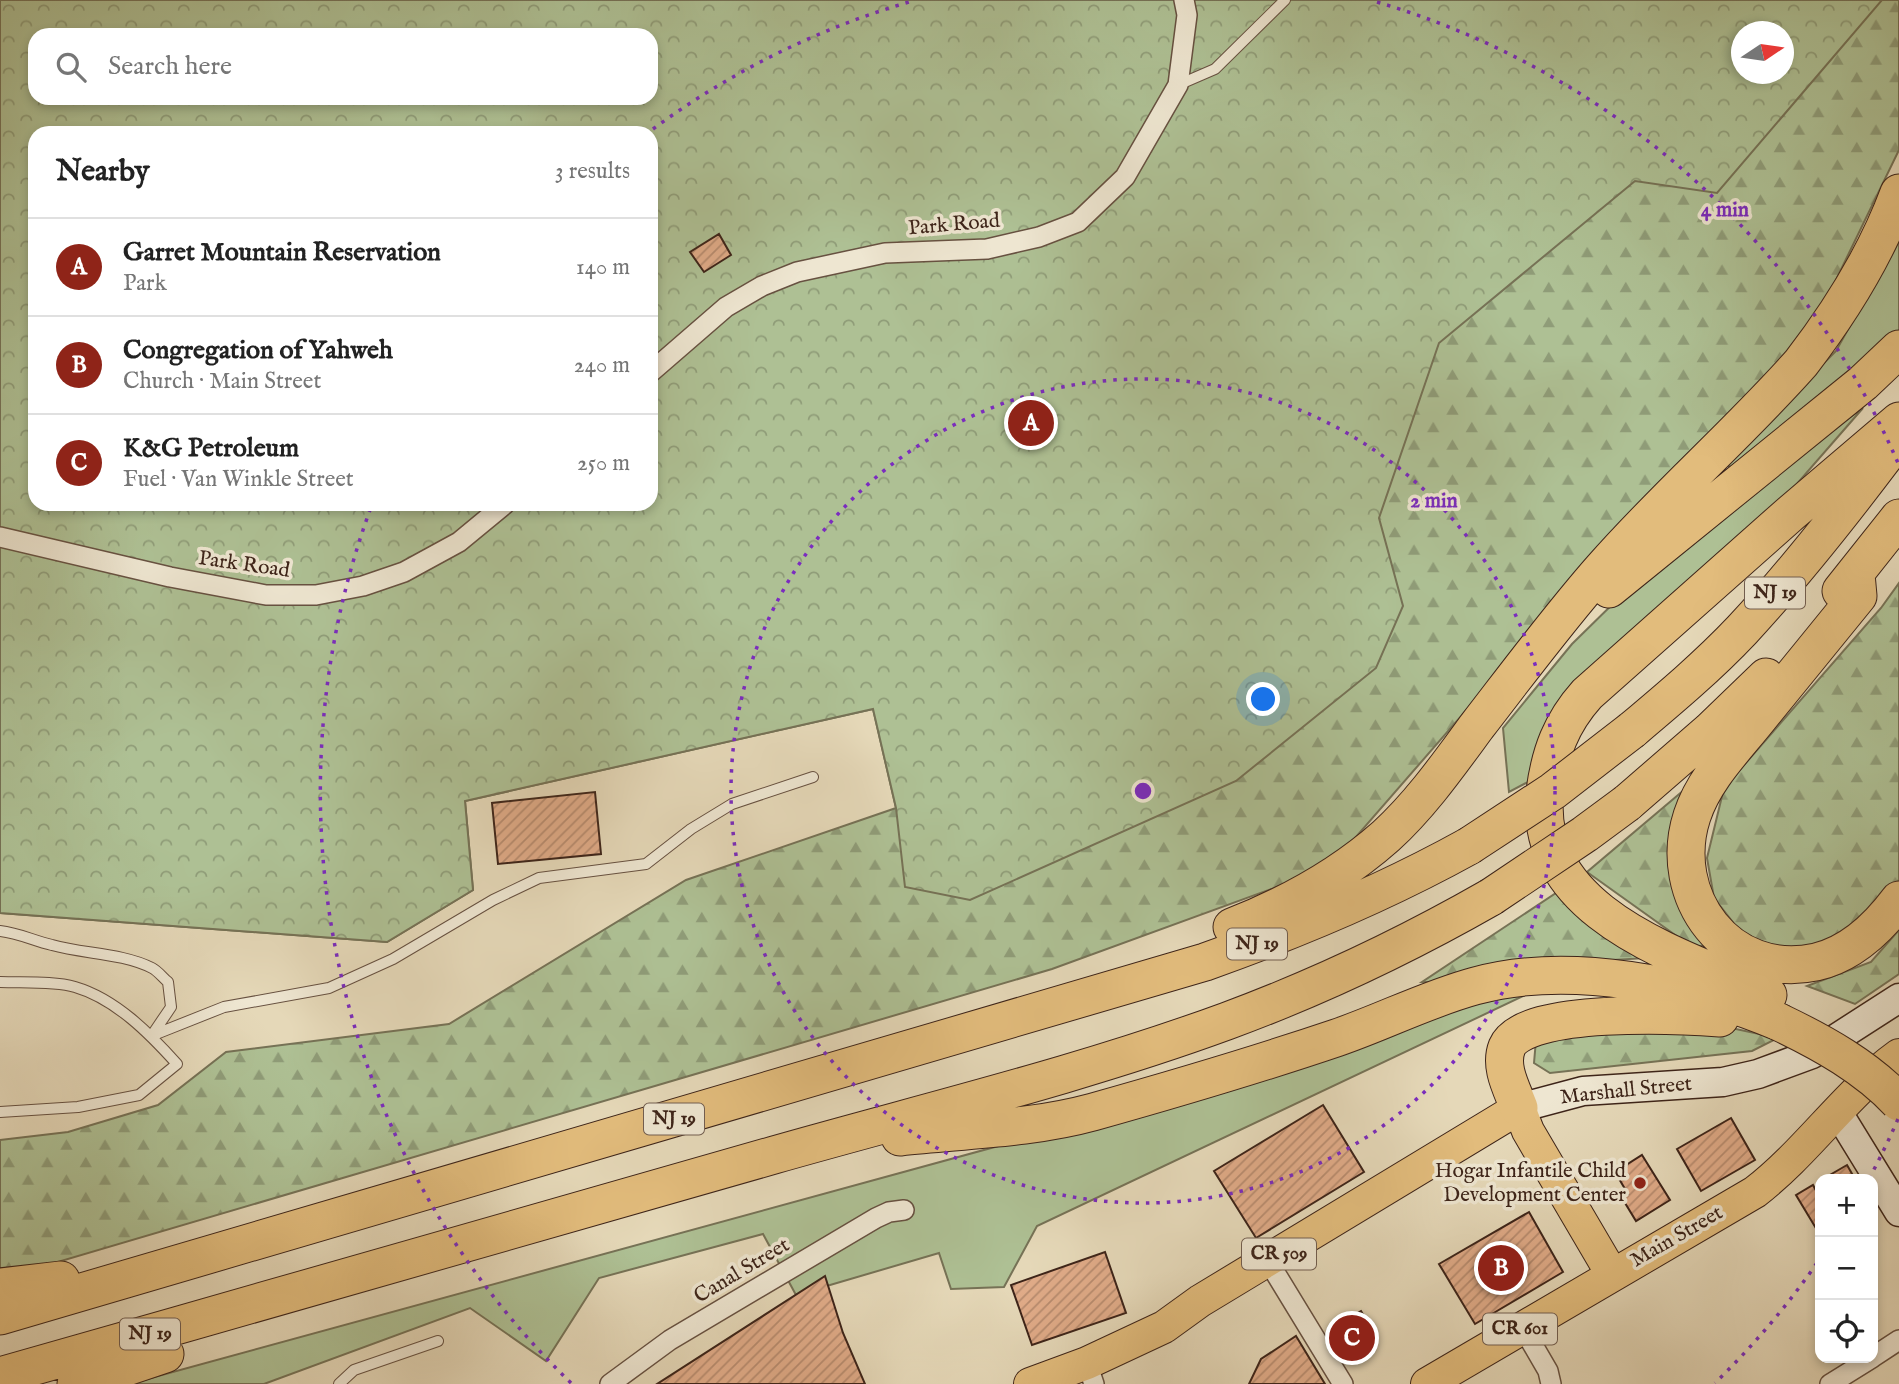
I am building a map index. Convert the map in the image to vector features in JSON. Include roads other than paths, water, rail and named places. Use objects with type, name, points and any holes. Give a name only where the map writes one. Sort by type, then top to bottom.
[{"type":"highway","points":[[1033,1014],[1076,981],[1192,942],[1259,916],[1304,894],[1341,871],[1387,835],[1438,778],[1567,610],[1604,567],[1801,363],[1860,277],[1899,193]]},
{"type":"highway","points":[[1484,716],[1540,654],[1613,586],[1844,398],[1899,349]]},
{"type":"highway","points":[[1899,421],[1587,694],[1567,718],[1552,754],[1547,775],[1545,815],[1554,855],[1565,874],[1594,908],[1629,933],[1783,1019],[1829,1048],[1871,1077],[1899,1102]]},
{"type":"highway","name":"NJ 19","points":[[0,1316],[1205,962],[1312,922],[1419,873],[1469,846],[1553,791],[1632,730],[1706,665],[1763,607],[1833,524],[1899,438]]},
{"type":"highway","name":"NJ 19","points":[[0,1376],[1114,1058],[1226,1021],[1335,977],[1491,897],[1627,803],[1745,699],[1808,630],[1899,519]]},
{"type":"highway","points":[[1856,573],[1858,596],[1720,766],[1702,794],[1688,831],[1686,863],[1694,897],[1711,927],[1722,940],[1736,949],[1767,962],[1800,964],[1833,957],[1875,929],[1899,900]]},
{"type":"highway","points":[[803,1147],[1031,1124],[1090,1113],[1297,1051],[1466,989],[1527,976],[1579,975],[1633,982],[1728,1003],[1841,1034],[1864,1050],[1899,1088]]},
{"type":"highway","points":[[1520,1108],[1505,1072],[1504,1059],[1512,1039],[1521,1031],[1601,1017],[1660,1015],[1783,1019]]},
{"type":"highway","points":[[0,1286],[160,1269]]},
{"type":"highway","points":[[76,1384],[271,1319],[300,1289]]},
{"type":"main road","name":"Main Street","points":[[1427,1384],[1755,1192],[1796,1157],[1857,1090],[1899,1055]]},
{"type":"main road","name":"Marshall Street","points":[[1030,1384],[1091,1373],[1200,1301],[1520,1108]]},
{"type":"main road","points":[[1520,1108],[1528,1131],[1612,1274]]},
{"type":"street","name":"Park Road","points":[[658,366],[726,307],[762,286],[797,272],[885,253],[987,249],[1039,237],[1078,222],[1125,177],[1178,85],[1187,15],[1184,0]]},
{"type":"street","name":"Park Road","points":[[0,537],[170,578],[266,595],[316,595],[363,586],[404,572],[459,542],[497,511]]},
{"type":"street","name":"Marshall Street","points":[[1520,1108],[1583,1091],[1723,1082],[1758,1074],[1812,1054],[1899,998]]},
{"type":"street","points":[[1836,1111],[1899,1212]]},
{"type":"street","name":"Canal Street","points":[[611,1384],[670,1340],[808,1258],[876,1218],[889,1212],[904,1210]]},
{"type":"street","points":[[1268,1261],[1343,1384]]},
{"type":"street","points":[[1523,1328],[1548,1371],[1551,1384]]},
{"type":"street","points":[[1878,1353],[1899,1340]]},
{"type":"street","points":[[1830,1384],[1863,1363]]},
{"type":"lane","points":[[1178,85],[1215,69],[1285,0]]},
{"type":"lane","points":[[152,1036],[224,1007],[328,988],[393,959],[493,900],[539,878],[646,864],[691,829],[732,804],[813,777]]},
{"type":"lane","points":[[0,930],[81,953],[120,958],[152,969],[168,982],[171,1007],[152,1036]]},
{"type":"lane","points":[[0,982],[75,987],[102,999],[152,1036],[177,1064],[139,1095],[78,1107],[0,1112]]},
{"type":"lane","points":[[340,1384],[354,1370],[438,1341]]},
{"type":"place","name":"Garret Mountain Reservation","points":[[1031,423]]},
{"type":"place","name":"Hogar Infantile Child Development Center","points":[[1640,1183]]},
{"type":"place","name":"Congregation of Yahweh","points":[[1501,1268]]},
{"type":"place","name":"K&G Petroleum","points":[[1352,1338]]}]
